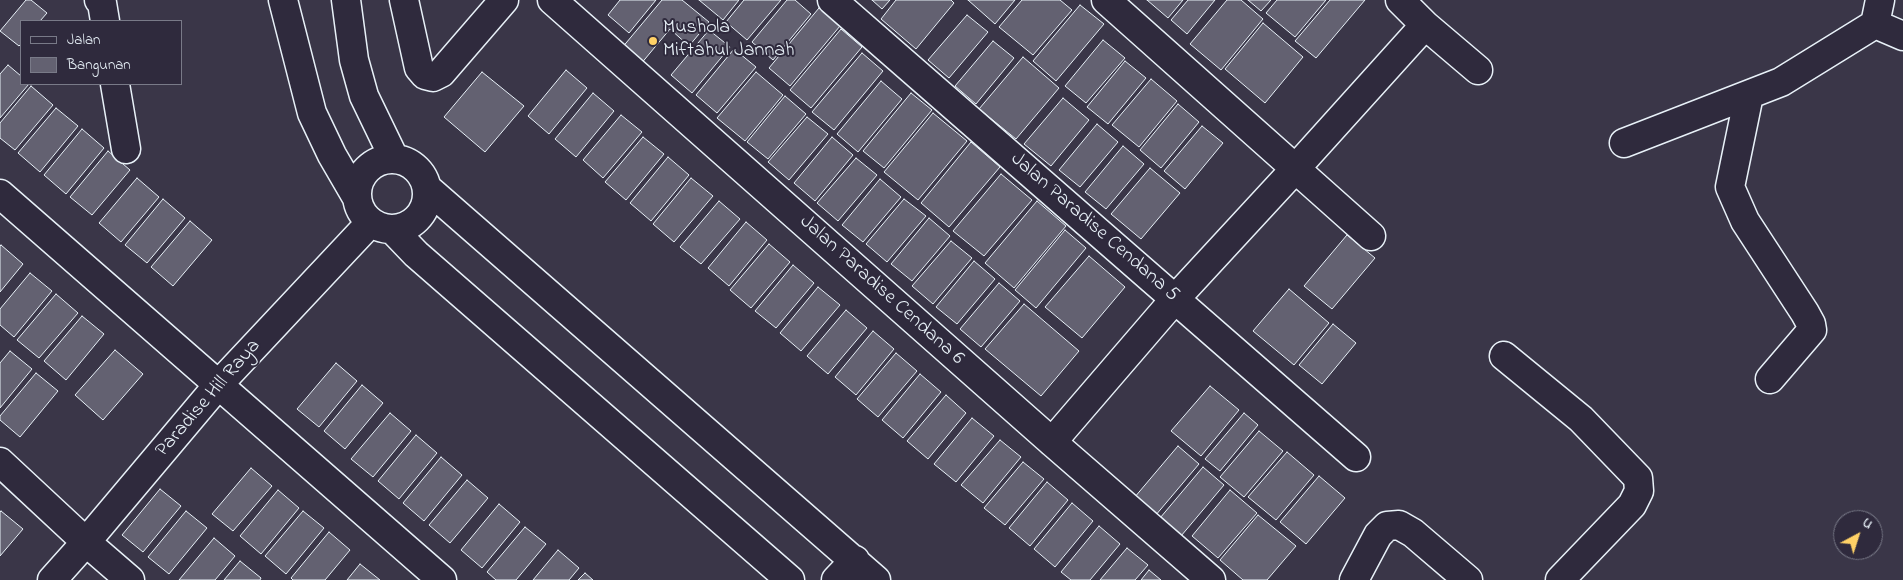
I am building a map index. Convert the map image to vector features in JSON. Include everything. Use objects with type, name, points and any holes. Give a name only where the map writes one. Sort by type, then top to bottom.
[{"type":"street","points":[[283,0],[312,113],[332,155],[357,198],[361,211],[416,254],[790,580]]},
{"type":"street","points":[[346,0],[354,60],[364,96],[394,158]]},
{"type":"street","points":[[404,0],[419,68],[425,75],[433,78],[441,73],[504,0]]},
{"type":"street","name":"Jalan Paradise Cendana 6","points":[[552,0],[1211,580]]},
{"type":"street","name":"Jalan Paradise Cendana 5","points":[[832,0],[1356,457]]},
{"type":"street","points":[[1106,0],[1372,236]]},
{"type":"street","points":[[1400,0],[1425,25],[1478,70]]},
{"type":"street","points":[[1624,143],[1781,82],[1878,12],[1903,36]]},
{"type":"street","points":[[1052,442],[1175,299],[1425,25]]},
{"type":"street","points":[[115,85],[126,149]]},
{"type":"street","points":[[1749,95],[1730,187],[1744,221],[1805,313],[1812,330],[1770,378]]},
{"type":"street","points":[[357,198],[359,183],[366,170],[379,161],[394,158],[406,161],[423,177],[427,188],[427,200],[423,212],[415,221],[405,227],[381,226]]},
{"type":"street","points":[[427,188],[876,580]]},
{"type":"street","points":[[0,194],[442,580]]},
{"type":"street","name":"Paradise Hill Raya","points":[[52,580],[219,384],[381,226]]},
{"type":"street","points":[[1504,356],[1581,419],[1638,478],[1639,491],[1632,506],[1560,580]]},
{"type":"street","points":[[0,462],[130,580]]},
{"type":"street","points":[[1354,580],[1378,535],[1387,526],[1399,525],[1413,533],[1468,580]]},
{"type":"street","points":[[836,580],[855,560]]},
{"type":"building","points":[[26,0],[31,0],[47,13],[41,20],[20,20],[19,46],[0,31]]},
{"type":"building","points":[[620,0],[656,0],[629,33],[608,15]]},
{"type":"building","points":[[662,0],[682,0],[709,22],[689,46],[670,29],[640,65],[621,49]]},
{"type":"building","points":[[699,0],[739,0],[723,20]]},
{"type":"building","points":[[744,0],[781,0],[747,40],[726,22]]},
{"type":"building","points":[[787,0],[795,0],[811,14],[773,60],[752,42]]},
{"type":"building","points":[[872,0],[890,0],[882,9]]},
{"type":"building","points":[[896,0],[951,0],[954,3],[916,49],[881,19]]},
{"type":"building","points":[[968,0],[1015,0],[995,24]]},
{"type":"building","points":[[1022,0],[1060,0],[1072,10],[1033,55],[999,27]]},
{"type":"building","points":[[1147,0],[1183,0],[1168,18]]},
{"type":"building","points":[[1188,0],[1215,0],[1187,34],[1171,20]]},
{"type":"building","points":[[1227,0],[1241,0],[1263,19],[1221,70],[1190,44]]},
{"type":"building","points":[[1248,0],[1271,0],[1261,11]]},
{"type":"building","points":[[1277,0],[1326,0],[1295,37],[1266,13]]},
{"type":"building","points":[[1330,0],[1365,0],[1316,58],[1295,41]]},
{"type":"building","points":[[1080,5],[1104,24],[1056,81],[1033,61]]},
{"type":"building","points":[[819,8],[840,26],[790,86],[769,68]]},
{"type":"building","points":[[967,15],[988,32],[949,78],[928,60]]},
{"type":"building","points":[[1263,23],[1303,57],[1265,103],[1225,69]]},
{"type":"building","points":[[841,29],[862,47],[811,108],[790,90]]},
{"type":"building","points":[[709,30],[730,47],[692,93],[671,75]]},
{"type":"building","points":[[1103,40],[1125,58],[1086,103],[1065,86]]},
{"type":"building","points":[[993,41],[1014,58],[976,104],[955,86]]},
{"type":"building","points":[[734,49],[756,67],[717,113],[696,95]]},
{"type":"building","points":[[862,53],[883,71],[834,130],[812,112]]},
{"type":"building","points":[[1023,57],[1059,88],[1016,139],[979,109]]},
{"type":"building","points":[[1125,61],[1146,78],[1108,124],[1087,107]]},
{"type":"building","points":[[8,65],[20,75],[20,85],[28,85],[0,118],[0,74]]},
{"type":"building","points":[[566,70],[587,88],[549,134],[528,116]]},
{"type":"building","points":[[482,72],[524,106],[485,152],[444,117]]},
{"type":"building","points":[[756,72],[783,95],[745,141],[717,118]]},
{"type":"building","points":[[1151,79],[1177,101],[1139,147],[1112,125]]},
{"type":"building","points":[[881,81],[902,99],[858,152],[837,134]]},
{"type":"building","points":[[31,86],[53,105],[15,150],[0,138],[0,123]]},
{"type":"building","points":[[593,93],[614,111],[576,157],[555,139]]},
{"type":"building","points":[[911,93],[932,110],[884,168],[863,151]]},
{"type":"building","points":[[785,96],[806,114],[768,159],[747,142]]},
{"type":"building","points":[[1063,98],[1089,120],[1051,166],[1024,144]]},
{"type":"building","points":[[1178,104],[1199,122],[1161,168],[1140,150]]},
{"type":"building","points":[[56,108],[78,126],[40,172],[18,153]]},
{"type":"building","points":[[933,113],[967,141],[918,200],[884,172]]},
{"type":"building","points":[[621,115],[642,132],[603,178],[583,160]]},
{"type":"building","points":[[807,117],[828,134],[789,180],[768,162]]},
{"type":"building","points":[[1097,124],[1118,142],[1080,187],[1059,170]]},
{"type":"building","points":[[1202,126],[1223,143],[1185,189],[1164,171]]},
{"type":"building","points":[[82,129],[104,148],[66,194],[44,175]]},
{"type":"building","points":[[643,137],[664,154],[626,200],[605,182]]},
{"type":"building","points":[[832,137],[853,155],[815,201],[794,183]]},
{"type":"building","points":[[971,142],[1000,167],[949,227],[921,203]]},
{"type":"building","points":[[1123,146],[1144,164],[1106,209],[1085,192]]},
{"type":"building","points":[[108,151],[130,170],[92,215],[70,197]]},
{"type":"building","points":[[668,157],[689,175],[651,221],[630,203]]},
{"type":"building","points":[[856,158],[877,175],[838,221],[817,203]]},
{"type":"building","points":[[1150,168],[1180,193],[1141,239],[1111,214]]},
{"type":"building","points":[[1001,174],[1032,200],[984,256],[953,231]]},
{"type":"building","points":[[137,178],[159,197],[121,242],[99,223]]},
{"type":"building","points":[[691,178],[713,196],[674,242],[653,224]]},
{"type":"building","points":[[880,179],[901,197],[863,242],[842,225]]},
{"type":"building","points":[[163,199],[185,218],[147,263],[125,245]]},
{"type":"building","points":[[904,199],[926,216],[887,262],[866,244]]},
{"type":"building","points":[[719,201],[740,219],[701,264],[680,247]]},
{"type":"building","points":[[1037,201],[1066,226],[1014,288],[985,263]]},
{"type":"building","points":[[929,218],[950,236],[912,281],[891,264]]},
{"type":"building","points":[[190,221],[212,240],[173,286],[151,267]]},
{"type":"building","points":[[746,222],[767,240],[729,286],[708,268]]},
{"type":"building","points":[[1065,230],[1086,248],[1036,308],[1015,290]]},
{"type":"building","points":[[1347,235],[1375,258],[1332,309],[1304,286]]},
{"type":"building","points":[[951,241],[972,258],[933,304],[912,286]]},
{"type":"building","points":[[769,244],[790,262],[751,308],[730,290]]},
{"type":"building","points":[[0,246],[23,264],[0,292]]},
{"type":"building","points":[[1089,256],[1125,287],[1082,338],[1045,307]]},
{"type":"building","points":[[974,261],[995,279],[957,324],[936,307]]},
{"type":"building","points":[[793,265],[814,283],[776,328],[755,311]]},
{"type":"building","points":[[30,273],[52,291],[14,337],[0,325],[0,309]]},
{"type":"building","points":[[999,283],[1020,301],[981,347],[960,329]]},
{"type":"building","points":[[818,287],[840,305],[801,351],[780,333]]},
{"type":"building","points":[[1289,289],[1329,323],[1294,365],[1253,331]]},
{"type":"building","points":[[56,294],[78,313],[39,358],[17,340]]},
{"type":"building","points":[[1024,304],[1079,351],[1041,396],[985,349]]},
{"type":"building","points":[[846,310],[867,328],[828,374],[807,356]]},
{"type":"building","points":[[82,316],[104,334],[66,380],[44,361]]},
{"type":"building","points":[[1333,324],[1356,343],[1322,384],[1299,365]]},
{"type":"building","points":[[873,331],[894,349],[856,395],[835,377]]},
{"type":"building","points":[[115,350],[143,374],[103,420],[75,395]]},
{"type":"building","points":[[10,351],[32,369],[0,408],[0,363]]},
{"type":"building","points":[[896,353],[917,371],[878,417],[857,399]]},
{"type":"building","points":[[336,363],[357,381],[319,427],[297,409]]},
{"type":"building","points":[[36,373],[58,391],[20,437],[0,420],[0,416]]},
{"type":"building","points":[[920,374],[941,392],[903,438],[882,420]]},
{"type":"building","points":[[362,385],[383,403],[345,449],[324,431]]},
{"type":"building","points":[[1210,386],[1239,410],[1201,456],[1171,431]]},
{"type":"building","points":[[946,395],[966,413],[928,459],[907,441]]},
{"type":"building","points":[[390,413],[411,431],[373,477],[351,459]]},
{"type":"building","points":[[1244,413],[1258,425],[1220,471],[1205,459]]},
{"type":"building","points":[[972,418],[994,436],[956,482],[934,464]]},
{"type":"building","points":[[1259,431],[1283,451],[1244,497],[1220,477]]},
{"type":"building","points":[[416,435],[437,453],[399,499],[378,481]]},
{"type":"building","points":[[1000,440],[1021,457],[983,503],[961,485]]},
{"type":"building","points":[[1178,446],[1199,464],[1155,516],[1134,498]]},
{"type":"building","points":[[1287,452],[1314,475],[1276,520],[1248,497]]},
{"type":"building","points":[[441,457],[462,475],[424,521],[403,503]]},
{"type":"building","points":[[1023,462],[1044,479],[1005,525],[984,508]]},
{"type":"building","points":[[1203,467],[1224,485],[1181,536],[1160,518]]},
{"type":"building","points":[[251,468],[272,486],[233,531],[212,514]]},
{"type":"building","points":[[1319,476],[1345,498],[1306,544],[1280,522]]},
{"type":"building","points":[[467,480],[488,498],[450,543],[429,525]]},
{"type":"building","points":[[1047,482],[1068,500],[1030,546],[1009,528]]},
{"type":"building","points":[[160,489],[181,506],[143,552],[122,535]]},
{"type":"building","points":[[278,490],[299,508],[261,554],[240,536]]},
{"type":"building","points":[[1230,490],[1257,513],[1218,558],[1192,536]]},
{"type":"building","points":[[1072,503],[1093,521],[1055,567],[1034,549]]},
{"type":"building","points":[[499,504],[520,522],[482,568],[461,550]]},
{"type":"building","points":[[186,511],[207,528],[169,574],[148,557]]},
{"type":"building","points":[[303,511],[324,528],[286,574],[265,556]]},
{"type":"building","points":[[0,512],[23,529],[0,556]]},
{"type":"building","points":[[1258,515],[1296,546],[1267,580],[1243,580],[1220,560]]},
{"type":"building","points":[[1099,526],[1120,544],[1090,580],[1071,580],[1061,572]]},
{"type":"building","points":[[525,527],[546,544],[516,580],[496,580],[487,572]]},
{"type":"building","points":[[329,532],[350,550],[325,580],[293,580],[291,578]]},
{"type":"building","points":[[214,538],[235,556],[215,580],[179,580]]},
{"type":"building","points":[[1127,548],[1148,565],[1135,580],[1100,580]]},
{"type":"building","points":[[558,550],[579,568],[569,580],[533,580]]},
{"type":"building","points":[[240,561],[261,578],[260,580],[224,580]]},
{"type":"building","points":[[360,564],[380,580],[347,580]]},
{"type":"building","points":[[1149,570],[1161,580],[1141,580]]},
{"type":"building","points":[[585,573],[593,580],[578,580]]},
{"type":"place","name":"Mushola Miftahul Jannah","points":[[653,41]]}]
